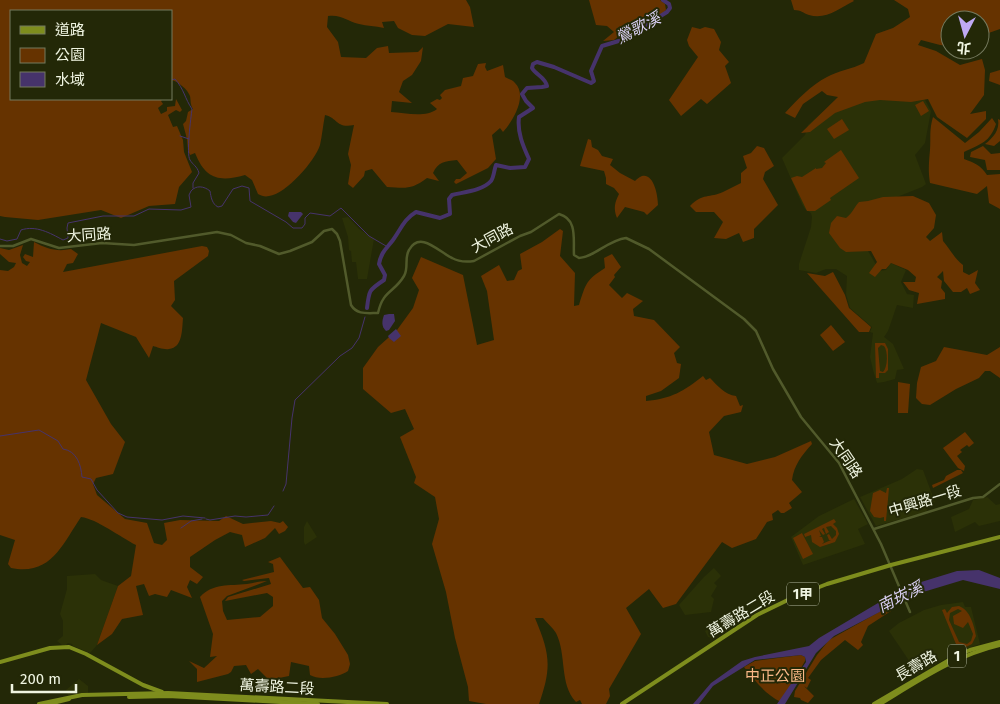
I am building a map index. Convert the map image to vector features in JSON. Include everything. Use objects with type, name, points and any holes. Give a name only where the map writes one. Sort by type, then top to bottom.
[{"type":"main road","name":"萬壽路二段","points":[[622,704],[769,608],[827,584],[891,564],[1000,538]]},
{"type":"main road","name":"長壽路","points":[[874,704],[956,656],[970,650],[1000,644]]},
{"type":"main road","name":"長壽路","points":[[880,704],[952,662],[1000,644]]},
{"type":"main road","points":[[0,663],[50,648],[69,647],[86,654],[143,685],[167,694]]},
{"type":"main road","points":[[0,663],[51,650],[70,650],[145,692]]},
{"type":"main road","points":[[39,704],[82,695],[145,692],[160,695]]},
{"type":"main road","name":"萬壽路二段","points":[[167,694],[318,704]]},
{"type":"main road","name":"萬壽路二段","points":[[160,695],[387,704]]},
{"type":"main road","points":[[50,704],[82,698],[160,695]]},
{"type":"street","name":"大同路","points":[[0,246],[13,246],[31,239],[59,248],[102,243],[134,244],[218,232],[231,235],[246,243],[260,246],[279,254],[312,242],[324,231],[332,229],[340,241],[352,308],[358,312],[378,313],[384,296],[404,277],[407,271],[406,258],[414,244],[424,241],[453,260],[474,261],[531,232],[556,215],[562,214],[568,218],[573,226],[574,252],[576,257],[582,259],[613,241],[626,238],[660,257],[752,326],[759,336],[786,394],[801,417],[839,463],[891,564],[910,612]]},
{"type":"street","name":"中興路一段","points":[[874,529],[974,498],[983,497],[1000,484]]},
{"type":"shaded area","points":[[864,92],[923,96],[931,111],[925,143],[915,155],[926,184],[882,206],[861,239],[878,271],[886,270],[891,263],[906,270],[901,282],[907,294],[914,295],[913,308],[897,305],[884,337],[893,344],[904,369],[897,370],[895,379],[877,383],[870,357],[873,333],[870,332],[872,327],[850,308],[846,294],[847,276],[836,269],[826,269],[816,273],[799,270],[812,217],[811,213],[802,204],[782,158],[805,135],[808,125],[823,112]]},
{"type":"shaded area","points":[[348,217],[359,229],[374,239],[367,279],[358,279],[356,262],[352,262],[348,237],[342,218]]},
{"type":"shaded area","points":[[917,469],[923,470],[935,502],[930,504],[926,512],[876,526],[860,497],[902,479]]},
{"type":"shaded area","points":[[987,497],[996,505],[1000,504],[1000,521],[979,526],[975,522],[955,532],[951,517],[969,509],[973,500]]},
{"type":"shaded area","points":[[854,499],[868,524],[858,529],[865,544],[803,565],[791,537],[819,516]]},
{"type":"shaded area","points":[[307,521],[317,537],[305,545],[304,527]]},
{"type":"shaded area","points":[[714,568],[721,576],[714,583],[717,586],[711,596],[714,599],[711,612],[685,615],[679,605]]},
{"type":"shaded area","points":[[95,574],[101,580],[118,586],[97,645],[90,653],[72,644],[62,645],[57,641],[63,636],[63,621],[60,614],[67,589],[67,576]]},
{"type":"shaded area","points":[[963,602],[965,607],[971,607],[980,644],[958,652],[918,674],[889,631],[899,623],[924,610]]},
{"type":"shaded area","points":[[713,626],[718,635],[712,638],[708,637],[705,631]]},
{"type":"shaded area","points":[[79,679],[88,686],[88,693],[68,695],[66,690]]},
{"type":"green space","points":[[0,0],[466,0],[470,7],[474,27],[448,24],[425,36],[412,35],[398,28],[394,21],[382,22],[384,28],[359,24],[340,17],[328,16],[327,27],[338,42],[341,57],[366,58],[377,48],[388,46],[389,53],[418,52],[423,47],[421,61],[412,75],[403,81],[399,92],[412,103],[392,101],[391,112],[415,114],[432,112],[437,109],[430,103],[437,99],[440,100],[442,98],[440,95],[445,90],[461,86],[463,78],[473,76],[478,64],[486,63],[487,71],[503,65],[505,77],[514,82],[519,88],[520,101],[515,115],[503,132],[500,128],[492,135],[496,159],[488,168],[456,184],[454,182],[456,179],[460,179],[467,173],[457,160],[445,162],[437,166],[433,173],[439,181],[427,178],[417,185],[399,188],[387,187],[372,169],[365,171],[364,176],[353,188],[348,184],[351,165],[348,154],[354,125],[340,124],[325,115],[320,145],[306,168],[291,183],[276,194],[264,196],[258,194],[252,180],[245,175],[221,178],[209,174],[199,162],[195,153],[190,155],[188,151],[183,124],[186,121],[188,112],[193,109],[187,91],[180,84],[172,80],[172,10],[10,10],[10,100],[162,100],[163,104],[158,108],[161,114],[167,111],[167,107],[175,106],[176,99],[182,110],[180,112],[176,110],[168,115],[173,127],[177,126],[183,140],[184,152],[192,172],[179,187],[175,204],[149,206],[121,218],[101,210],[38,220],[0,216]]},
{"type":"green space","points":[[589,0],[660,0],[665,4],[666,10],[663,14],[625,31],[614,40],[603,41],[614,32],[607,26],[596,25]]},
{"type":"green space","points":[[791,0],[854,1],[827,15],[815,16],[794,10]]},
{"type":"green space","points":[[894,0],[1000,0],[1000,29],[990,32],[990,10],[940,10],[940,45],[921,40],[918,45],[940,53],[940,60],[951,60],[960,65],[982,60],[985,70],[984,95],[970,114],[986,111],[986,119],[967,138],[937,117],[928,99],[911,102],[880,100],[865,102],[835,113],[810,132],[801,133],[838,97],[827,95],[822,91],[803,104],[795,118],[785,113],[804,93],[821,80],[864,63],[876,34],[893,28],[910,17],[908,9]]},
{"type":"green space","points":[[692,27],[714,29],[721,42],[719,50],[729,62],[725,66],[731,83],[707,104],[701,99],[681,116],[669,100],[698,57],[689,46],[687,40]]},
{"type":"green space","points":[[1000,70],[1000,85],[989,81],[990,73]]},
{"type":"green space","points":[[923,101],[929,111],[921,116],[915,105]]},
{"type":"green space","points":[[933,117],[965,143],[992,118],[996,124],[991,135],[984,142],[964,152],[964,159],[977,165],[987,175],[1000,174],[1000,209],[989,203],[987,186],[977,194],[930,183],[929,162]]},
{"type":"green space","points":[[842,119],[849,130],[834,139],[827,129]]},
{"type":"green space","points":[[998,119],[1000,120],[1000,141],[994,146],[985,144],[995,133],[998,127]]},
{"type":"green space","points":[[588,139],[591,140],[592,147],[598,150],[602,156],[613,159],[610,165],[620,173],[635,181],[641,176],[650,178],[656,191],[658,205],[647,215],[644,212],[625,207],[617,218],[615,205],[619,194],[614,188],[606,184],[604,171],[580,166]]},
{"type":"green space","points":[[757,146],[764,148],[774,166],[765,172],[763,179],[778,205],[754,229],[754,238],[743,242],[739,233],[726,239],[714,238],[723,222],[714,212],[696,212],[690,206],[698,199],[718,194],[741,183],[741,173],[747,168],[743,156],[751,153]]},
{"type":"green space","points":[[983,146],[991,154],[1000,153],[1000,170],[987,170],[985,160],[970,157],[971,152]]},
{"type":"green space","points":[[841,150],[859,178],[815,211],[807,211],[791,178],[802,177],[816,168],[822,168],[826,163],[824,162]]},
{"type":"green space","points":[[913,196],[929,203],[936,215],[934,228],[926,237],[930,241],[942,232],[943,241],[963,265],[963,272],[969,275],[978,270],[975,283],[980,290],[970,294],[967,288],[961,292],[953,292],[944,281],[943,271],[937,277],[942,281],[941,288],[945,293],[945,299],[917,304],[919,293],[909,290],[903,282],[915,282],[916,277],[908,270],[891,263],[875,277],[869,273],[877,262],[871,251],[846,252],[840,248],[829,233],[831,223],[837,216],[846,218],[859,202],[883,197]]},
{"type":"green space","points":[[560,229],[563,231],[560,256],[575,273],[574,306],[579,305],[590,279],[605,268],[604,258],[612,254],[621,267],[609,285],[622,298],[627,293],[643,301],[633,309],[634,316],[654,320],[680,347],[674,353],[677,363],[681,364],[679,378],[661,391],[646,396],[646,401],[677,393],[703,376],[706,380],[710,378],[725,392],[736,396],[740,406],[743,405],[741,412],[724,416],[709,432],[714,455],[747,464],[775,457],[811,441],[812,444],[802,456],[795,470],[792,480],[802,492],[789,503],[792,508],[784,513],[778,510],[772,514],[773,520],[767,522],[756,539],[732,548],[722,542],[676,604],[663,608],[649,589],[626,608],[641,634],[609,689],[610,696],[606,704],[582,704],[580,700],[576,702],[567,687],[556,633],[543,618],[535,618],[544,641],[548,661],[546,680],[539,704],[486,704],[469,701],[468,687],[455,638],[446,592],[432,544],[439,519],[435,497],[414,483],[416,477],[400,437],[414,429],[405,409],[391,413],[363,389],[363,368],[378,347],[397,330],[413,308],[419,290],[412,278],[421,257],[463,275],[477,345],[494,340],[487,291],[481,276],[499,265],[507,281],[514,280],[518,271],[522,269],[520,254]]},
{"type":"green space","points":[[34,242],[52,249],[71,249],[78,254],[73,263],[67,264],[63,272],[202,246],[207,247],[209,251],[208,256],[174,281],[175,300],[171,306],[183,318],[181,337],[174,348],[165,349],[153,346],[149,358],[136,337],[101,323],[86,380],[111,424],[125,442],[113,474],[96,478],[93,484],[97,495],[125,519],[147,523],[154,543],[162,545],[167,540],[164,523],[180,520],[219,521],[226,516],[243,524],[271,521],[280,523],[283,521],[288,527],[279,534],[275,528],[265,538],[245,547],[242,535],[230,532],[190,557],[190,567],[203,577],[197,584],[190,580],[187,587],[192,598],[171,590],[167,597],[155,594],[149,596],[144,584],[136,586],[143,615],[122,619],[112,634],[97,645],[118,586],[131,576],[136,545],[101,525],[81,517],[61,548],[46,563],[25,569],[11,568],[8,564],[15,540],[0,535],[0,270],[8,271],[16,263],[9,262],[0,254],[0,248],[9,250],[23,245],[20,255],[22,263],[27,266],[30,262],[26,261],[23,257],[25,254],[33,257]]},
{"type":"green space","points":[[833,272],[845,295],[849,308],[871,327],[869,332],[859,332],[807,273],[825,276]]},
{"type":"green space","points":[[831,325],[845,342],[833,351],[820,335]]},
{"type":"green space","points":[[875,343],[885,343],[888,349],[888,370],[885,373],[879,373],[879,378],[876,378]],"holes":[[[881,345],[884,346],[887,359],[883,372],[880,371],[878,348]]]},
{"type":"green space","points":[[944,347],[987,355],[1000,347],[1000,378],[990,371],[985,371],[979,378],[930,405],[922,404],[916,398],[921,367],[936,361]]},
{"type":"green space","points":[[898,382],[910,384],[908,413],[898,413]]},
{"type":"green space","points":[[965,432],[974,443],[960,450],[962,452],[957,456],[965,466],[964,471],[958,468],[943,448]]},
{"type":"green space","points":[[961,470],[963,473],[933,488],[932,485],[944,480],[946,476]]},
{"type":"green space","points":[[887,488],[889,488],[886,521],[884,521],[884,517],[874,517],[870,511],[873,493],[880,490],[886,493]]},
{"type":"green space","points":[[834,519],[836,522],[833,524],[839,534],[835,542],[820,547],[812,542],[811,535],[805,537],[804,534]],"holes":[[[831,526],[836,531],[836,535],[832,539],[829,534],[827,535],[829,540],[831,540],[822,544],[824,542],[822,537],[819,537],[821,536],[819,530],[823,535],[825,534],[822,529],[824,528],[826,534],[829,532],[826,527]]]},
{"type":"green space","points":[[802,533],[813,554],[803,559],[793,538]]},
{"type":"green space","points":[[280,557],[303,588],[310,587],[319,600],[322,618],[348,655],[350,664],[348,671],[340,675],[319,678],[310,675],[309,666],[291,662],[289,676],[269,680],[258,669],[251,674],[246,665],[234,666],[228,674],[197,682],[197,669],[189,661],[204,668],[217,656],[210,657],[213,634],[200,597],[216,587],[267,581],[227,596],[222,601],[223,611],[227,620],[260,617],[273,606],[273,597],[267,593],[225,601],[228,597],[271,584],[269,578],[242,580],[274,572],[273,564],[268,562]]},
{"type":"green space","points":[[959,606],[969,614],[976,636],[972,644],[966,647],[960,646],[961,648],[958,649],[942,610],[945,609],[947,613],[952,607]],"holes":[[[958,609],[962,611],[953,616],[954,624],[963,628],[968,622],[973,634],[971,641],[967,644],[959,642],[949,620],[950,613]]]},
{"type":"green space","points":[[888,607],[891,611],[868,626],[861,642],[863,645],[858,650],[845,640],[821,660],[808,678],[811,680],[807,688],[804,686],[814,696],[808,703],[794,697],[795,691],[817,655],[829,640]]},
{"type":"green space","name":"中正公園","points":[[801,655],[805,657],[805,661],[781,702],[765,691],[744,667],[755,661]]},
{"type":"water","points":[[289,212],[301,212],[303,214],[296,223],[288,216]]},
{"type":"water","points":[[394,314],[395,321],[389,330],[386,331],[383,319],[384,315]]},
{"type":"water","points":[[396,329],[401,336],[394,342],[388,336]]},
{"type":"water","name":"南崁溪","points":[[979,570],[1000,578],[1000,589],[963,580],[910,596],[834,636],[816,653],[785,704],[777,704],[806,662],[805,657],[801,655],[755,660],[713,686],[699,704],[693,704],[711,683],[742,661],[809,646],[819,638],[905,587],[957,571]]},
{"type":"waterway","name":"鶯歌溪","points":[[367,308],[368,297],[371,291],[384,280],[385,275],[379,264],[381,256],[408,218],[416,212],[440,218],[450,214],[449,199],[452,195],[483,187],[491,181],[496,165],[510,168],[525,167],[529,159],[520,133],[519,117],[533,108],[522,94],[527,88],[547,86],[544,80],[532,68],[533,64],[537,62],[554,67],[591,83],[594,81],[591,71],[602,46],[622,40],[667,12],[670,8],[669,4],[663,0]]},
{"type":"waterway","points":[[172,80],[175,79],[178,83],[192,109],[188,151],[190,160],[199,173],[193,183],[193,188]]},
{"type":"waterway","points":[[180,136],[189,139]]},
{"type":"waterway","points":[[0,239],[7,241],[17,239],[21,230],[32,228],[43,230],[63,240],[68,238],[68,223],[103,216],[134,216],[149,209],[181,210],[191,207],[189,195],[193,189],[198,187],[203,187],[210,191],[211,198],[218,207],[222,206],[233,189],[242,186],[249,188],[250,201],[293,228],[302,228],[305,224],[305,218],[310,213],[330,216],[341,208],[369,236],[386,246]]},
{"type":"waterway","points":[[283,491],[286,484],[295,400],[340,356],[352,348],[359,338],[365,317]]},
{"type":"waterway","points":[[0,436],[39,430],[58,441],[63,449],[68,450],[75,456],[81,468],[82,477],[91,479],[97,490],[118,513],[127,517],[162,520],[183,516],[205,518]]},
{"type":"waterway","points":[[206,519],[268,515],[274,506]]},
{"type":"waterway","points":[[181,528],[191,521],[202,519]]}]
